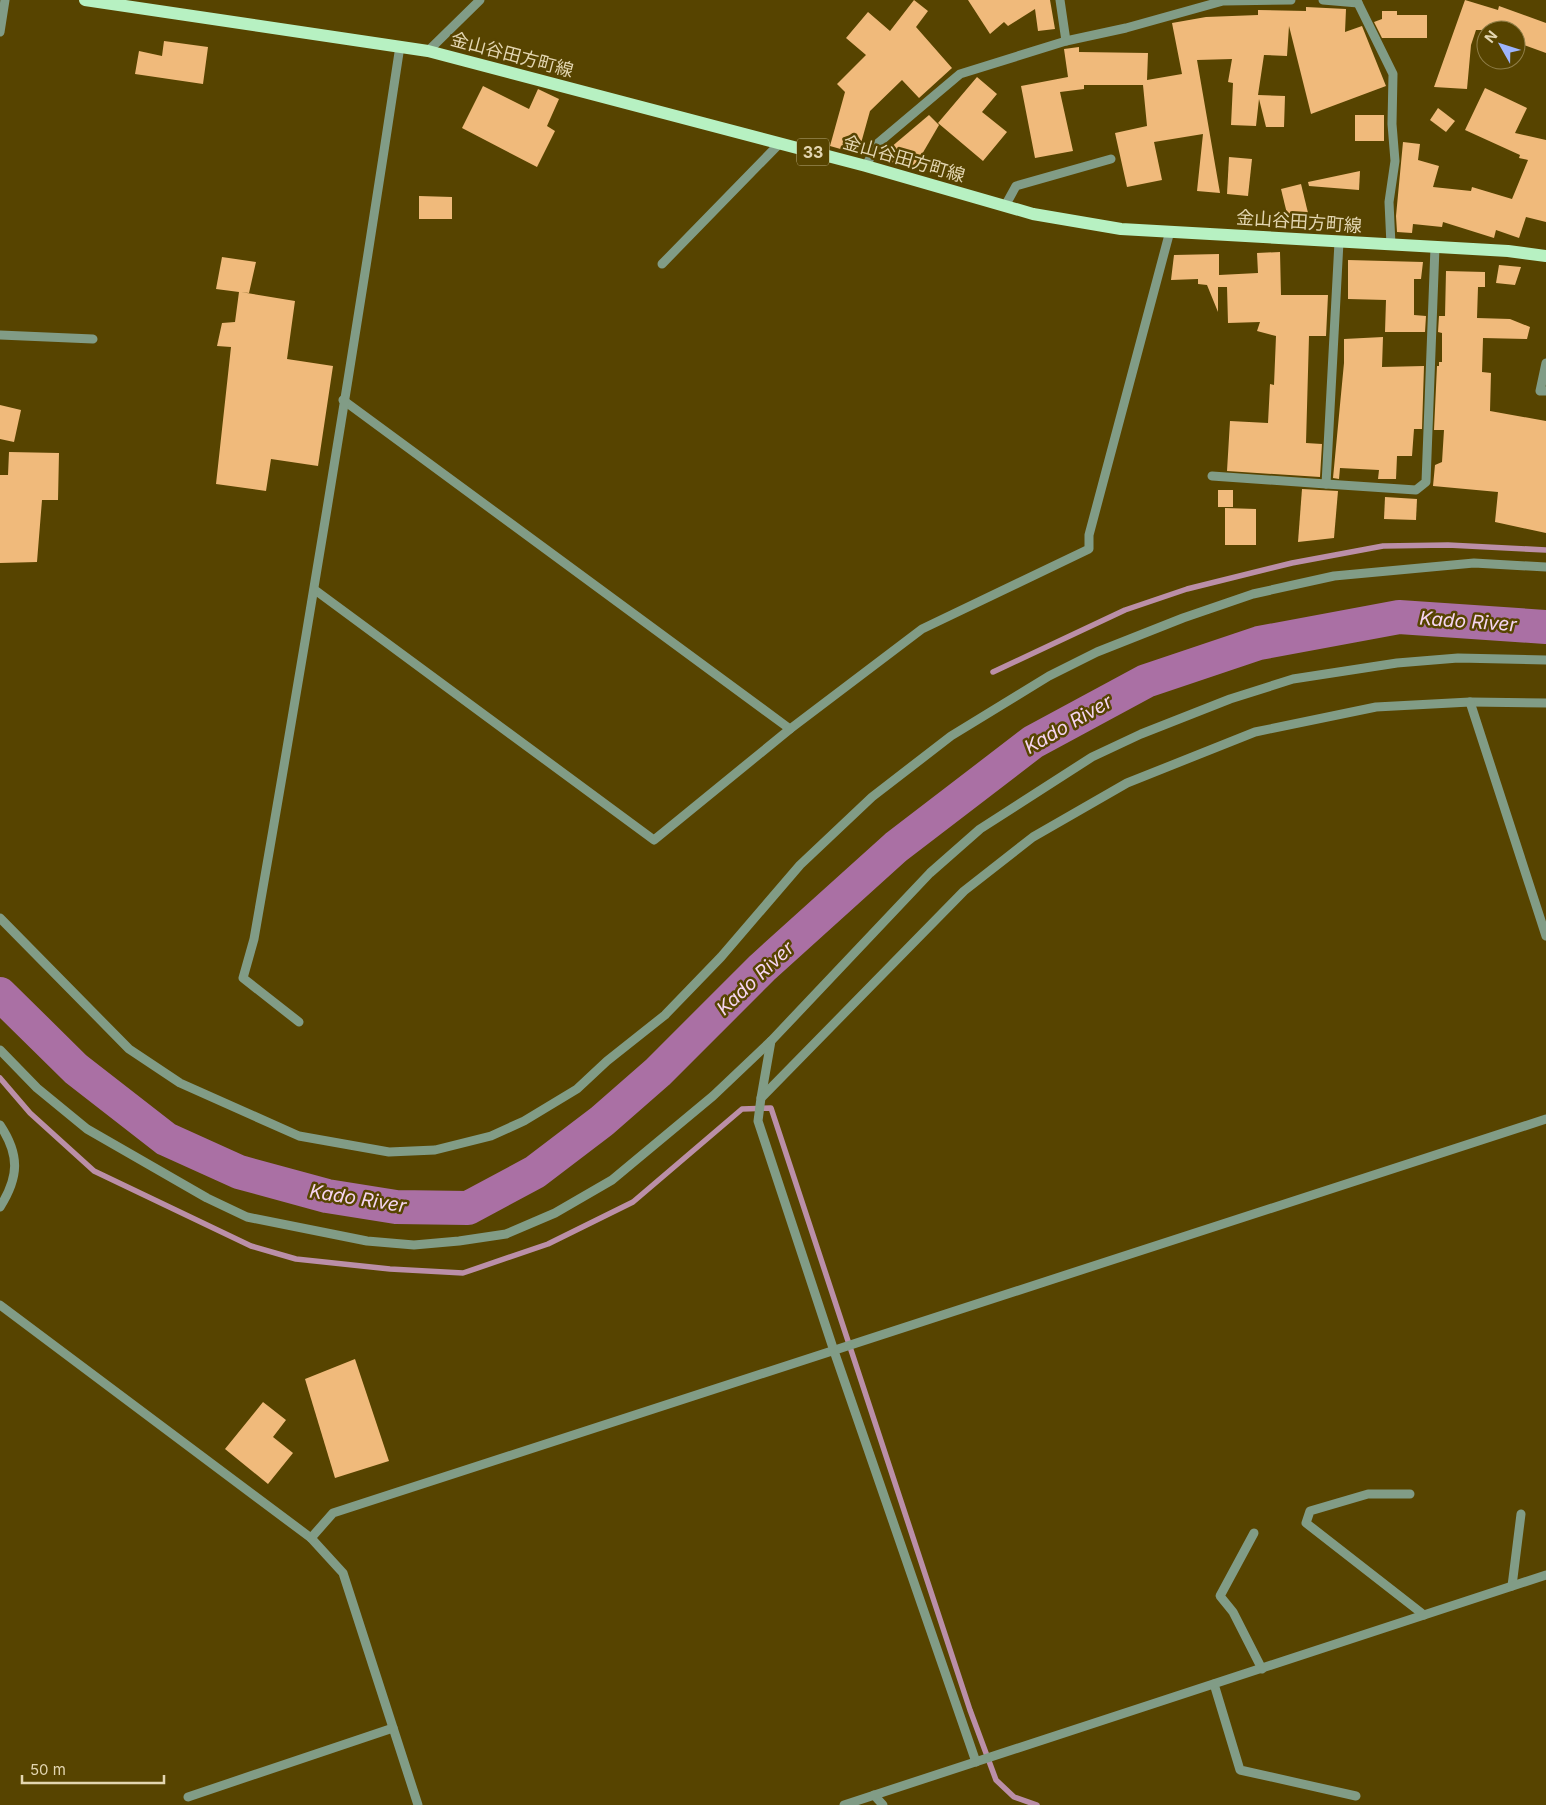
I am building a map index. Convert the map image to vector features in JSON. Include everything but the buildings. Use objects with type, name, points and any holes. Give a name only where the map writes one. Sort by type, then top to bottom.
[{"type":"main road","name":"金山谷田方町線","points":[[85,0],[119,2],[428,51],[866,166],[1034,214],[1121,228],[1508,251],[1546,256]]},
{"type":"street","points":[[0,32],[5,0]]},
{"type":"street","points":[[428,51],[480,0]]},
{"type":"street","points":[[1060,0],[1066,41]]},
{"type":"street","points":[[866,166],[877,144],[960,74],[1066,41],[1126,28],[1223,1],[1291,0]]},
{"type":"street","points":[[1324,0],[1360,1],[1393,74],[1392,124],[1395,160],[1389,202],[1391,245]]},
{"type":"street","points":[[299,1022],[243,978],[254,939],[315,590],[343,400],[370,245],[400,46]]},
{"type":"street","points":[[662,264],[780,143]]},
{"type":"street","points":[[1005,206],[1016,186],[1111,159]]},
{"type":"street","points":[[315,590],[654,840],[790,729],[922,629],[1089,549],[1089,535],[1170,232]]},
{"type":"street","points":[[1326,484],[1339,242]]},
{"type":"street","points":[[1212,476],[1416,490],[1426,482],[1435,247]]},
{"type":"street","points":[[0,336],[93,339]]},
{"type":"street","points":[[1546,363],[1540,391],[1546,391]]},
{"type":"street","points":[[343,400],[790,729]]},
{"type":"street","points":[[0,918],[129,1049],[180,1084],[299,1136],[389,1152],[435,1150],[491,1136],[524,1121],[576,1089],[607,1061],[665,1015],[721,957],[800,865],[872,797],[951,736],[1049,676],[1097,652],[1183,618],[1253,594],[1325,578],[1474,563],[1546,567]]},
{"type":"street","points":[[0,1050],[37,1088],[87,1129],[247,1217],[367,1241],[414,1245],[506,1234],[555,1213],[612,1180],[713,1096],[771,1041],[944,860],[980,829],[1092,757],[1141,734],[1230,699],[1293,679],[1397,663],[1458,658],[1546,660]]},
{"type":"street","points":[[761,1098],[964,891],[1033,837],[1126,783],[1255,732],[1376,707],[1470,702],[1546,703]]},
{"type":"street","points":[[1470,702],[1546,936]]},
{"type":"street","points":[[771,1041],[758,1121],[834,1351],[976,1762]]},
{"type":"street","points":[[311,1538],[333,1513],[1546,1119]]},
{"type":"street","points":[[0,1125],[7,1135],[16,1161],[12,1188],[0,1207]]},
{"type":"street","points":[[0,1305],[311,1538],[343,1573],[418,1805]]},
{"type":"street","points":[[1410,1494],[1368,1494],[1310,1511],[1306,1523],[1424,1615]]},
{"type":"street","points":[[1512,1586],[1521,1514]]},
{"type":"street","points":[[1254,1534],[1220,1596],[1233,1612],[1262,1668]]},
{"type":"street","points":[[844,1805],[1546,1575]]},
{"type":"street","points":[[1214,1684],[1240,1770],[1356,1796]]},
{"type":"street","points":[[188,1797],[393,1728]]},
{"type":"street","points":[[874,1795],[883,1805]]},
{"type":"waterway","points":[[993,672],[1125,610],[1187,589],[1292,563],[1383,546],[1448,545],[1546,550]]},
{"type":"waterway","name":"Kado River","points":[[0,994],[76,1069],[166,1139],[239,1172],[327,1196],[396,1207],[468,1208],[535,1172],[602,1121],[658,1072],[762,968],[896,847],[1033,742],[1146,681],[1259,643],[1399,617],[1546,627]]},
{"type":"waterway","points":[[0,1078],[30,1113],[94,1171],[251,1246],[296,1259],[390,1269],[463,1273],[548,1244],[633,1202],[742,1109],[771,1108],[970,1710],[996,1780],[1014,1797],[1037,1805]]}]
